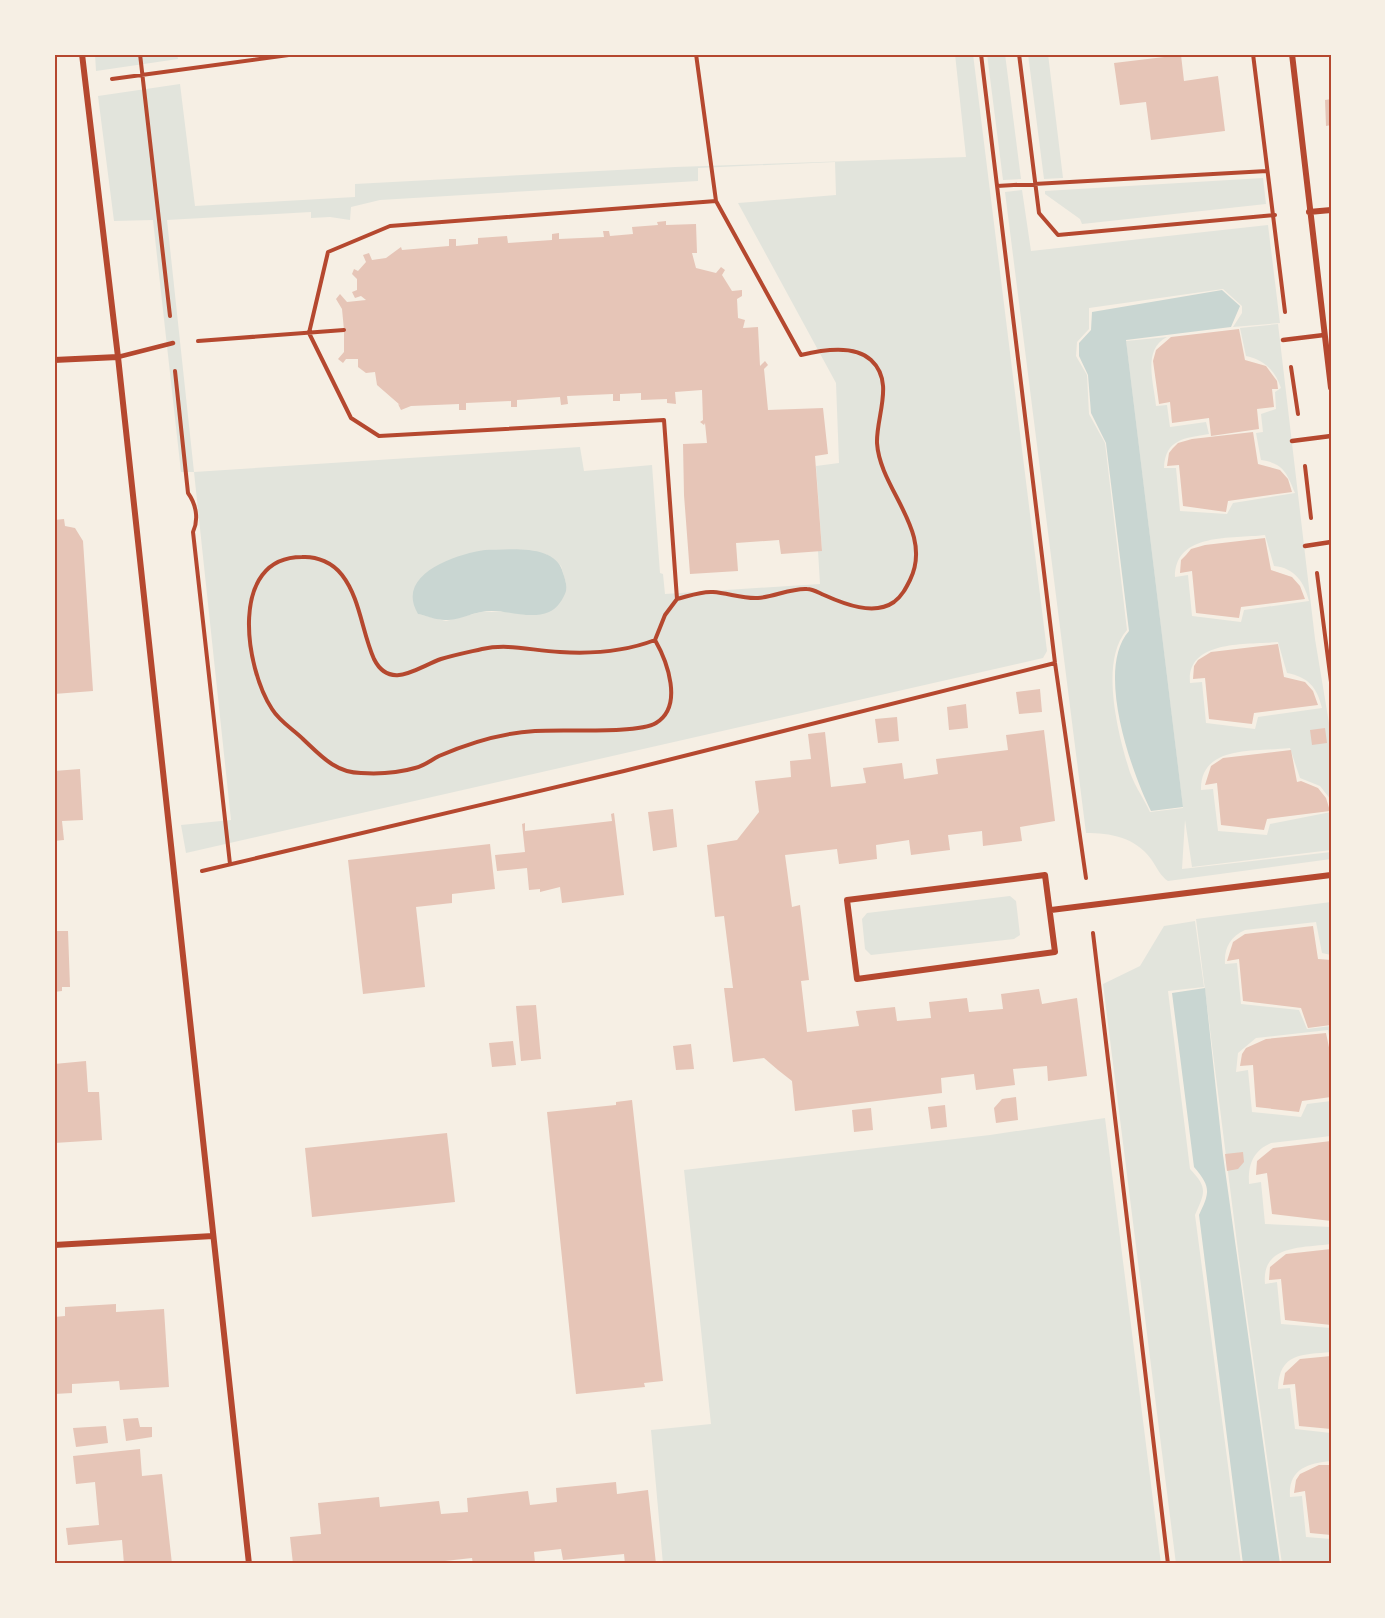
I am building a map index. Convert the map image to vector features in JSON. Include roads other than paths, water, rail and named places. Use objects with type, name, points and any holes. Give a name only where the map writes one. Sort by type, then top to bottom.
[{"type":"street","points":[[81,54],[118,357],[249,1564]]},
{"type":"street","points":[[1292,54],[1331,388]]},
{"type":"street","points":[[1309,212],[1331,210]]},
{"type":"street","points":[[54,360],[118,357]]},
{"type":"street","points":[[1045,875],[1052,910],[1055,952],[857,979],[847,900],[1045,875]]},
{"type":"street","points":[[1052,910],[1331,875]]},
{"type":"street","points":[[54,1245],[213,1236]]},
{"type":"lane","points":[[1283,340],[1324,334]]},
{"type":"lane","points":[[118,357],[172,343]]},
{"type":"lane","points":[[1292,441],[1331,436]]},
{"type":"lane","points":[[1305,546],[1331,542]]}]
